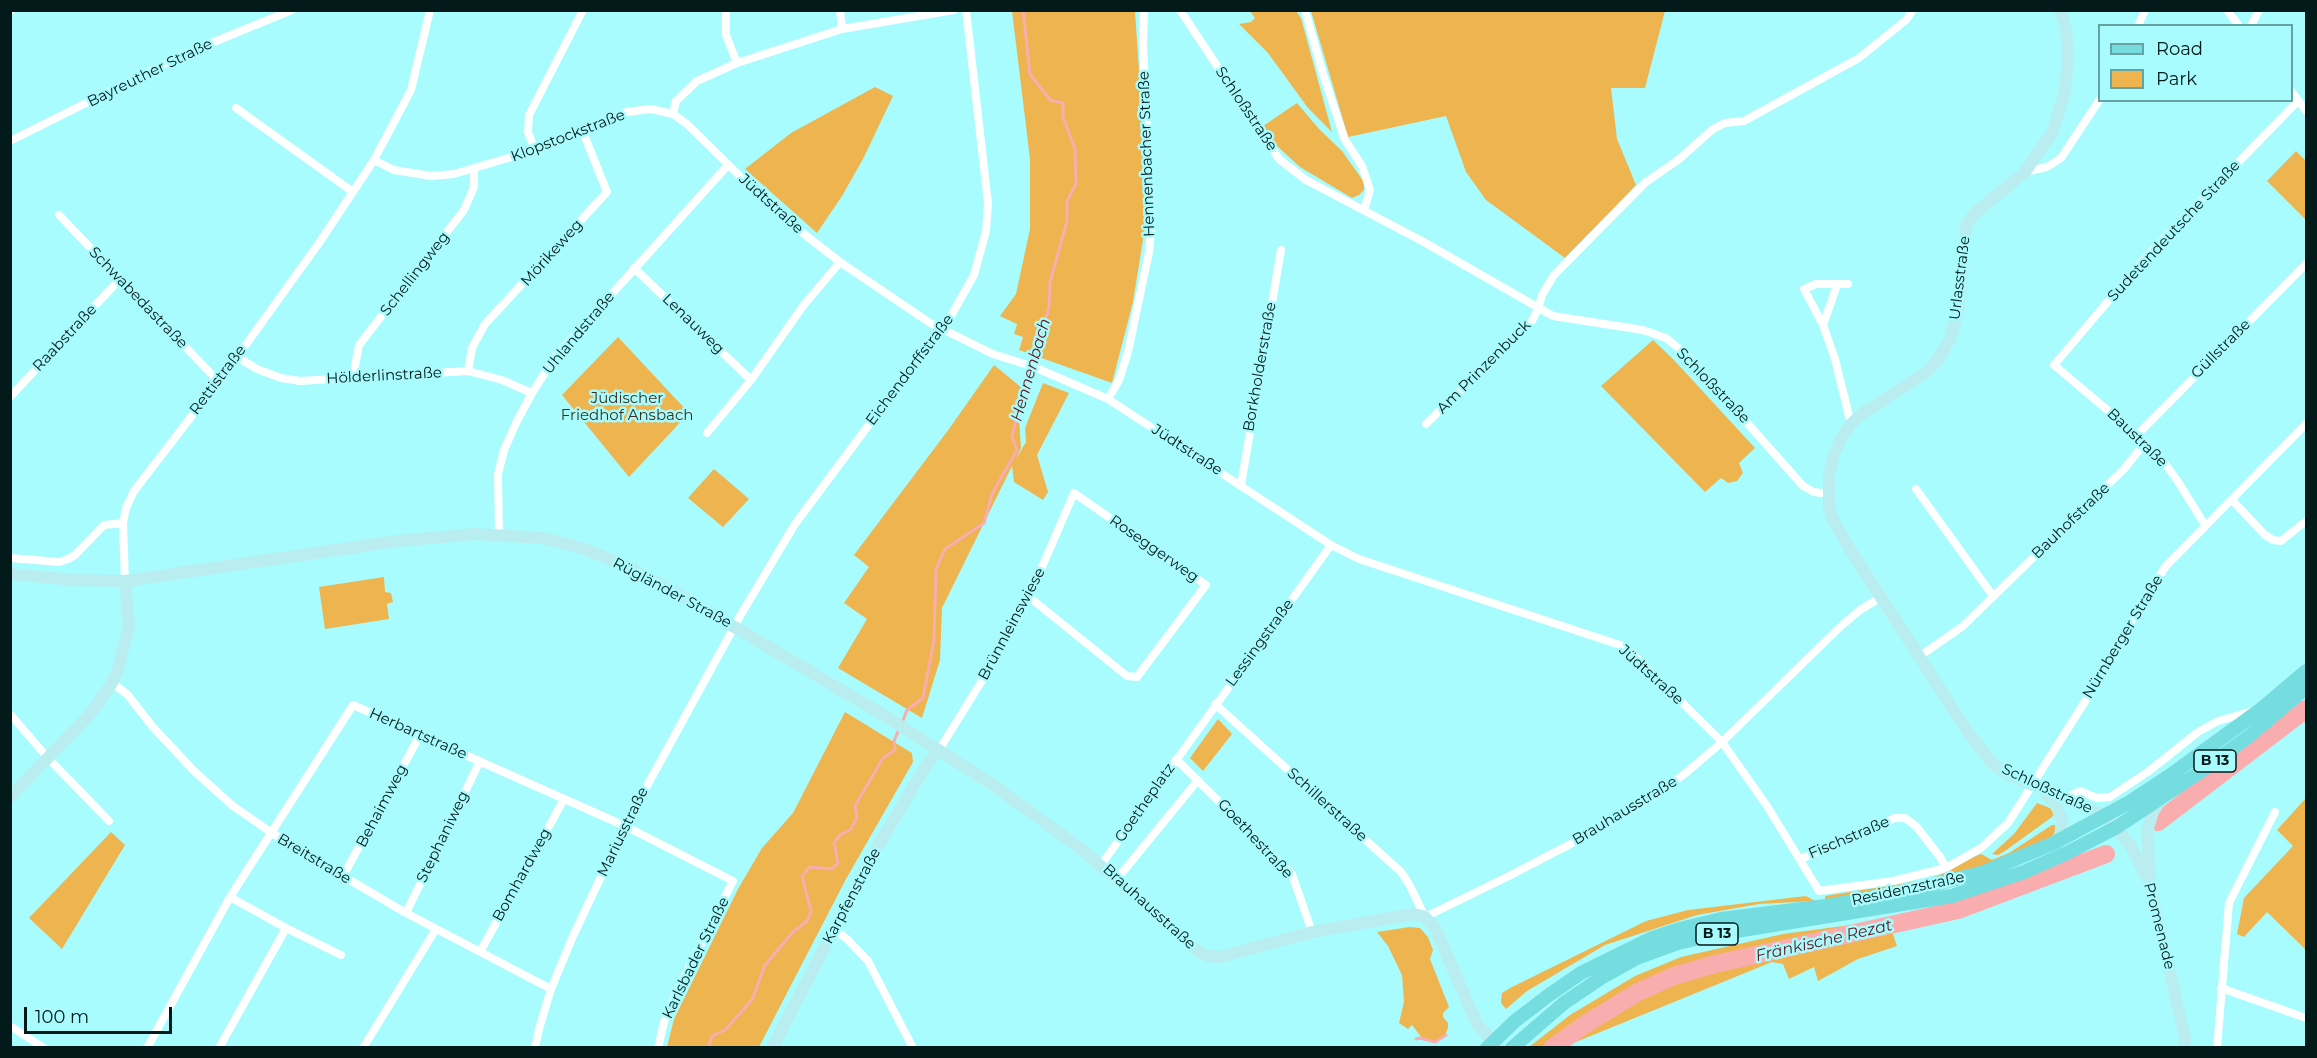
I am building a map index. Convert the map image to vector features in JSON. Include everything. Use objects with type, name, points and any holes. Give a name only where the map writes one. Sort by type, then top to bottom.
[{"type":"main road","name":"Urlasstraße","points":[[1828,494],[1833,457],[1851,424],[1863,413],[1924,374],[1939,358],[1950,339],[1959,309],[1966,226],[1974,214],[2025,172],[2053,131],[2065,91],[2068,57],[2066,28],[2060,10]]},
{"type":"main road","name":"Schloßstraße","points":[[1828,494],[1833,518],[1881,597],[1968,732],[1993,764],[2009,775],[2106,816]]},
{"type":"main road","name":"Rügländer Straße","points":[[10,574],[73,580],[125,581],[397,541],[475,534],[544,538],[587,550],[627,566],[735,626],[939,750]]},
{"type":"main road","points":[[10,797],[91,713],[112,683],[129,626],[125,581]]},
{"type":"main road","name":"Residenzstraße","points":[[1493,1046],[1549,995],[1581,973],[1650,939],[1721,919],[1826,906],[1910,891],[1984,872],[2054,843],[2106,816],[2172,774],[2260,710],[2307,671]]},
{"type":"main road","name":"Residenzstraße","points":[[1512,1047],[1564,1003],[1601,978],[1637,958],[1658,950],[1708,936],[1952,896],[2024,872],[2067,853],[2117,827],[2162,798],[2248,737],[2307,688]]},
{"type":"main road","name":"Brauhausstraße","points":[[939,750],[1046,821],[1101,865],[1199,952],[1207,956],[1220,957],[1312,932],[1414,914],[1425,917]]},
{"type":"main road","name":"Karpfenstraße","points":[[772,1047],[876,849],[927,764],[939,750]]},
{"type":"main road","points":[[2038,788],[2061,813],[2062,828],[2060,836],[2054,843]]},
{"type":"main road","points":[[2150,884],[2147,832],[2153,812],[2162,798]]},
{"type":"main road","name":"Promenade","points":[[2106,816],[2117,827],[2138,858],[2150,884],[2185,1038],[2184,1047]]},
{"type":"main road","points":[[1425,917],[1435,928],[1477,1023],[1493,1046]]},
{"type":"street","name":"Bayreuther Straße","points":[[10,141],[182,55],[291,10]]},
{"type":"street","name":"Rettistraße","points":[[125,581],[123,523],[126,508],[134,491],[237,357],[319,243],[374,160],[411,90],[430,10]]},
{"type":"street","points":[[535,150],[528,132],[529,115],[583,10]]},
{"type":"street","points":[[726,10],[726,35],[737,63]]},
{"type":"street","points":[[840,10],[842,29]]},
{"type":"street","points":[[673,114],[676,101],[697,81],[737,63],[842,29],[954,10]]},
{"type":"street","name":"Eichendorffstraße","points":[[735,626],[795,524],[875,416],[944,330],[974,274],[986,231],[987,213],[966,10]]},
{"type":"street","name":"Hennenbacher Straße","points":[[1108,399],[1119,380],[1128,352],[1149,252],[1152,220],[1143,45],[1144,10]]},
{"type":"street","name":"Schloßstraße","points":[[1180,10],[1280,159],[1306,180],[1422,241],[1552,316],[1643,330],[1666,338],[1686,354],[1803,486],[1814,492],[1828,494]]},
{"type":"street","points":[[1305,10],[1345,140],[1362,166],[1370,190],[1364,210]]},
{"type":"street","name":"Am Prinzenbuck","points":[[1426,424],[1532,321],[1542,295],[1554,275],[1646,182],[1678,160],[1713,129],[1725,123],[1744,121],[1844,67],[1906,20],[1913,10]]},
{"type":"street","points":[[2139,24],[2145,10]]},
{"type":"street","points":[[2227,10],[2238,24]]},
{"type":"street","points":[[2252,24],[2259,10]]},
{"type":"street","points":[[2293,94],[2307,111]]},
{"type":"street","name":"Sudetendeutsche Straße","points":[[2054,365],[2143,261],[2298,101]]},
{"type":"street","points":[[2025,172],[2047,167],[2061,158],[2098,102]]},
{"type":"street","points":[[236,108],[353,192]]},
{"type":"street","name":"Klopstockstraße","points":[[374,160],[394,170],[431,176],[474,169],[535,150],[583,132],[626,112],[651,109],[673,114]]},
{"type":"street","name":"Jüdtstraße","points":[[673,114],[687,124],[804,234],[840,262],[944,330],[993,354],[1034,367],[1108,399],[1331,545],[1359,559],[1620,645],[1632,653],[1722,742]]},
{"type":"street","name":"Mörikeweg","points":[[468,371],[472,348],[485,324],[607,192],[583,132]]},
{"type":"street","name":"Uhlandstraße","points":[[499,534],[498,474],[504,450],[532,393],[555,357],[728,165]]},
{"type":"street","name":"Schellingweg","points":[[353,377],[359,345],[464,210],[474,187],[474,169]]},
{"type":"street","name":"Schwabedastraße","points":[[59,215],[218,381]]},
{"type":"street","name":"Borkholderstraße","points":[[1240,485],[1281,250]]},
{"type":"street","points":[[707,433],[752,380],[803,306],[840,262]]},
{"type":"street","name":"Güllstraße","points":[[2137,435],[2307,264]]},
{"type":"street","name":"Lenauweg","points":[[634,268],[752,380]]},
{"type":"street","name":"Raabstraße","points":[[10,397],[119,280]]},
{"type":"street","points":[[1848,284],[1816,284],[1804,289],[1823,325],[1835,359],[1851,424]]},
{"type":"street","points":[[1823,325],[1838,285]]},
{"type":"street","name":"Hölderlinstraße","points":[[237,357],[257,369],[281,378],[300,381],[468,371],[492,376],[532,393]]},
{"type":"street","name":"Baustraße","points":[[2054,365],[2137,435],[2163,461],[2205,525]]},
{"type":"street","name":"Nürnberger Straße","points":[[2038,788],[2124,640],[2135,612],[2166,566],[2307,424]]},
{"type":"street","name":"Bauhofstraße","points":[[1920,656],[1963,626],[2124,469],[2145,443]]},
{"type":"street","points":[[1916,489],[1993,596]]},
{"type":"street","name":"Brünnleinswiese","points":[[939,750],[983,679],[1029,597],[1074,493]]},
{"type":"street","name":"Roseggerweg","points":[[1029,597],[1127,676],[1137,677],[1206,585],[1074,493]]},
{"type":"street","points":[[2232,500],[2265,535],[2273,540],[2281,541],[2307,521]]},
{"type":"street","points":[[10,558],[59,562],[75,555],[104,525],[123,523]]},
{"type":"street","name":"Lessingstraße","points":[[1188,741],[1331,545]]},
{"type":"street","name":"Brauhausstraße","points":[[1425,917],[1605,826],[1656,795],[1688,772],[1722,742],[1840,627],[1860,610],[1881,597]]},
{"type":"street","name":"Mariusstraße","points":[[535,1047],[538,1029],[551,989],[625,825],[735,626]]},
{"type":"street","name":"Breitstraße","points":[[112,683],[127,694],[152,726],[202,779],[233,806],[272,833],[406,913],[551,989]]},
{"type":"street","name":"Schillerstraße","points":[[1215,704],[1401,872],[1425,917]]},
{"type":"street","name":"Herbartstraße","points":[[147,1047],[230,897],[353,705],[625,825]]},
{"type":"street","points":[[2063,799],[2080,791],[2097,798],[2110,797],[2120,792],[2199,732],[2218,721],[2260,710]]},
{"type":"street","points":[[10,714],[48,758],[109,821]]},
{"type":"street","name":"Behaimweg","points":[[343,876],[420,735]]},
{"type":"street","name":"Goetheplatz","points":[[1101,865],[1188,741]]},
{"type":"street","name":"Fischstraße","points":[[1722,742],[1767,806],[1819,891],[1893,881],[1946,868],[1981,848],[2008,823],[2038,788]]},
{"type":"street","name":"Goethestraße","points":[[1176,759],[1292,874],[1312,932]]},
{"type":"street","name":"Stephaniweg","points":[[406,913],[480,761]]},
{"type":"street","name":"Goetheplatz","points":[[1117,879],[1198,780]]},
{"type":"street","name":"Bomhardweg","points":[[480,952],[564,799]]},
{"type":"street","points":[[2217,1047],[2229,903],[2275,812]]},
{"type":"street","name":"Fischstraße","points":[[1801,859],[1895,818],[1905,818],[1922,834],[1946,868]]},
{"type":"street","name":"Karlsbader Straße","points":[[625,825],[733,881],[675,995],[664,1022],[658,1047]]},
{"type":"street","points":[[230,897],[341,956]]},
{"type":"street","points":[[219,1047],[286,928]]},
{"type":"street","points":[[363,1047],[436,929]]},
{"type":"street","points":[[833,929],[847,939],[868,961],[913,1047]]},
{"type":"street","points":[[2221,988],[2307,1018]]},
{"type":"street","points":[[10,1026],[44,1047]]},
{"type":"green space","points":[[1012,11],[1135,11],[1148,208],[1133,302],[1112,383],[1019,350],[1023,337],[1014,334],[1017,324],[1000,316],[1016,294],[1030,229],[1030,159]]},
{"type":"green space","points":[[1250,11],[1296,11],[1301,18],[1332,132],[1308,108],[1268,53],[1239,24],[1251,22],[1255,18]]},
{"type":"green space","points":[[1311,11],[1665,11],[1645,88],[1611,88],[1617,139],[1636,185],[1565,258],[1486,200],[1466,172],[1446,116],[1348,137]]},
{"type":"green space","points":[[875,87],[893,96],[863,159],[817,233],[745,169],[791,133]]},
{"type":"green space","points":[[1297,103],[1342,151],[1364,182],[1364,190],[1359,195],[1352,198],[1300,167],[1276,145],[1263,126]]},
{"type":"green space","points":[[2296,151],[2306,161],[2306,220],[2267,181]]},
{"type":"green space","name":"Jüdischer Friedhof Ansbach","points":[[618,337],[689,413],[629,477],[562,395]]},
{"type":"green space","points":[[1653,340],[1755,448],[1739,463],[1743,473],[1737,481],[1728,483],[1721,478],[1705,492],[1601,386]]},
{"type":"green space","points":[[994,365],[1027,392],[1019,418],[1021,448],[1016,459],[1026,442],[1025,428],[1043,383],[1069,393],[1037,455],[1048,492],[1043,500],[1014,482],[1012,466],[942,608],[940,660],[922,718],[838,668],[867,619],[844,603],[869,567],[854,555]]},
{"type":"green space","points":[[714,469],[749,499],[723,527],[688,498]]},
{"type":"green space","points":[[384,577],[385,592],[391,593],[393,602],[387,604],[389,619],[325,629],[319,587]]},
{"type":"green space","points":[[845,712],[912,753],[913,762],[846,879],[759,1047],[667,1047],[674,1019],[738,889],[762,848],[793,813]]},
{"type":"green space","points":[[1218,719],[1232,734],[1203,771],[1190,758]]},
{"type":"green space","points":[[2306,798],[2306,950],[2267,912],[2244,937],[2237,934],[2244,898],[2293,846],[2277,830]]},
{"type":"green space","points":[[2037,803],[2050,808],[2054,814],[2052,817],[2005,851],[1998,855],[1992,854],[2014,834]]},
{"type":"green space","points":[[2055,825],[2056,834],[2051,839],[1987,865],[1925,882],[1825,900],[1825,896],[1925,880],[1981,854],[1992,860],[2009,853]]},
{"type":"green space","points":[[111,832],[125,845],[62,949],[29,918]]},
{"type":"green space","points":[[1806,896],[1815,901],[1759,904],[1697,915],[1605,945],[1527,991],[1506,1009],[1501,1003],[1502,993],[1512,987],[1646,921],[1688,910]]},
{"type":"green space","points":[[1888,920],[1897,946],[1858,959],[1818,981],[1814,967],[1789,979],[1783,964],[1772,962],[1571,1044],[1569,1047],[1529,1047],[1570,1015],[1635,976],[1681,957],[1783,934]]},
{"type":"green space","points":[[1410,927],[1420,928],[1428,937],[1433,950],[1430,959],[1449,1007],[1443,1013],[1448,1028],[1445,1035],[1435,1041],[1423,1039],[1412,1025],[1408,1029],[1399,1023],[1404,1002],[1402,975],[1388,946],[1377,932]]},
{"type":"waterway","name":"Hennenbach","points":[[902,723],[907,710],[923,698],[934,640],[936,569],[945,549],[984,523],[992,494],[1017,450],[1012,436],[1049,306],[1050,282],[1067,221],[1067,201],[1076,184],[1075,149],[1063,117],[1063,103],[1050,100],[1030,74],[1023,10]]},
{"type":"waterway","name":"Fränkische Rezat","points":[[2158,822],[2306,709]]},
{"type":"waterway","name":"Hennenbach","points":[[712,1048],[709,1045],[712,1036],[725,1030],[752,1000],[765,965],[793,932],[808,920],[811,911],[802,876],[810,867],[832,869],[838,863],[834,843],[840,835],[851,829],[857,817],[855,806],[883,758],[895,750],[894,741],[899,729]]},
{"type":"waterway","name":"Fränkische Rezat","points":[[1552,1048],[1584,1025],[1638,992],[1674,976],[1715,964],[1958,910],[2106,854]]},
{"type":"waterway","points":[[1416,1039],[1435,1042],[1446,1035]]}]
